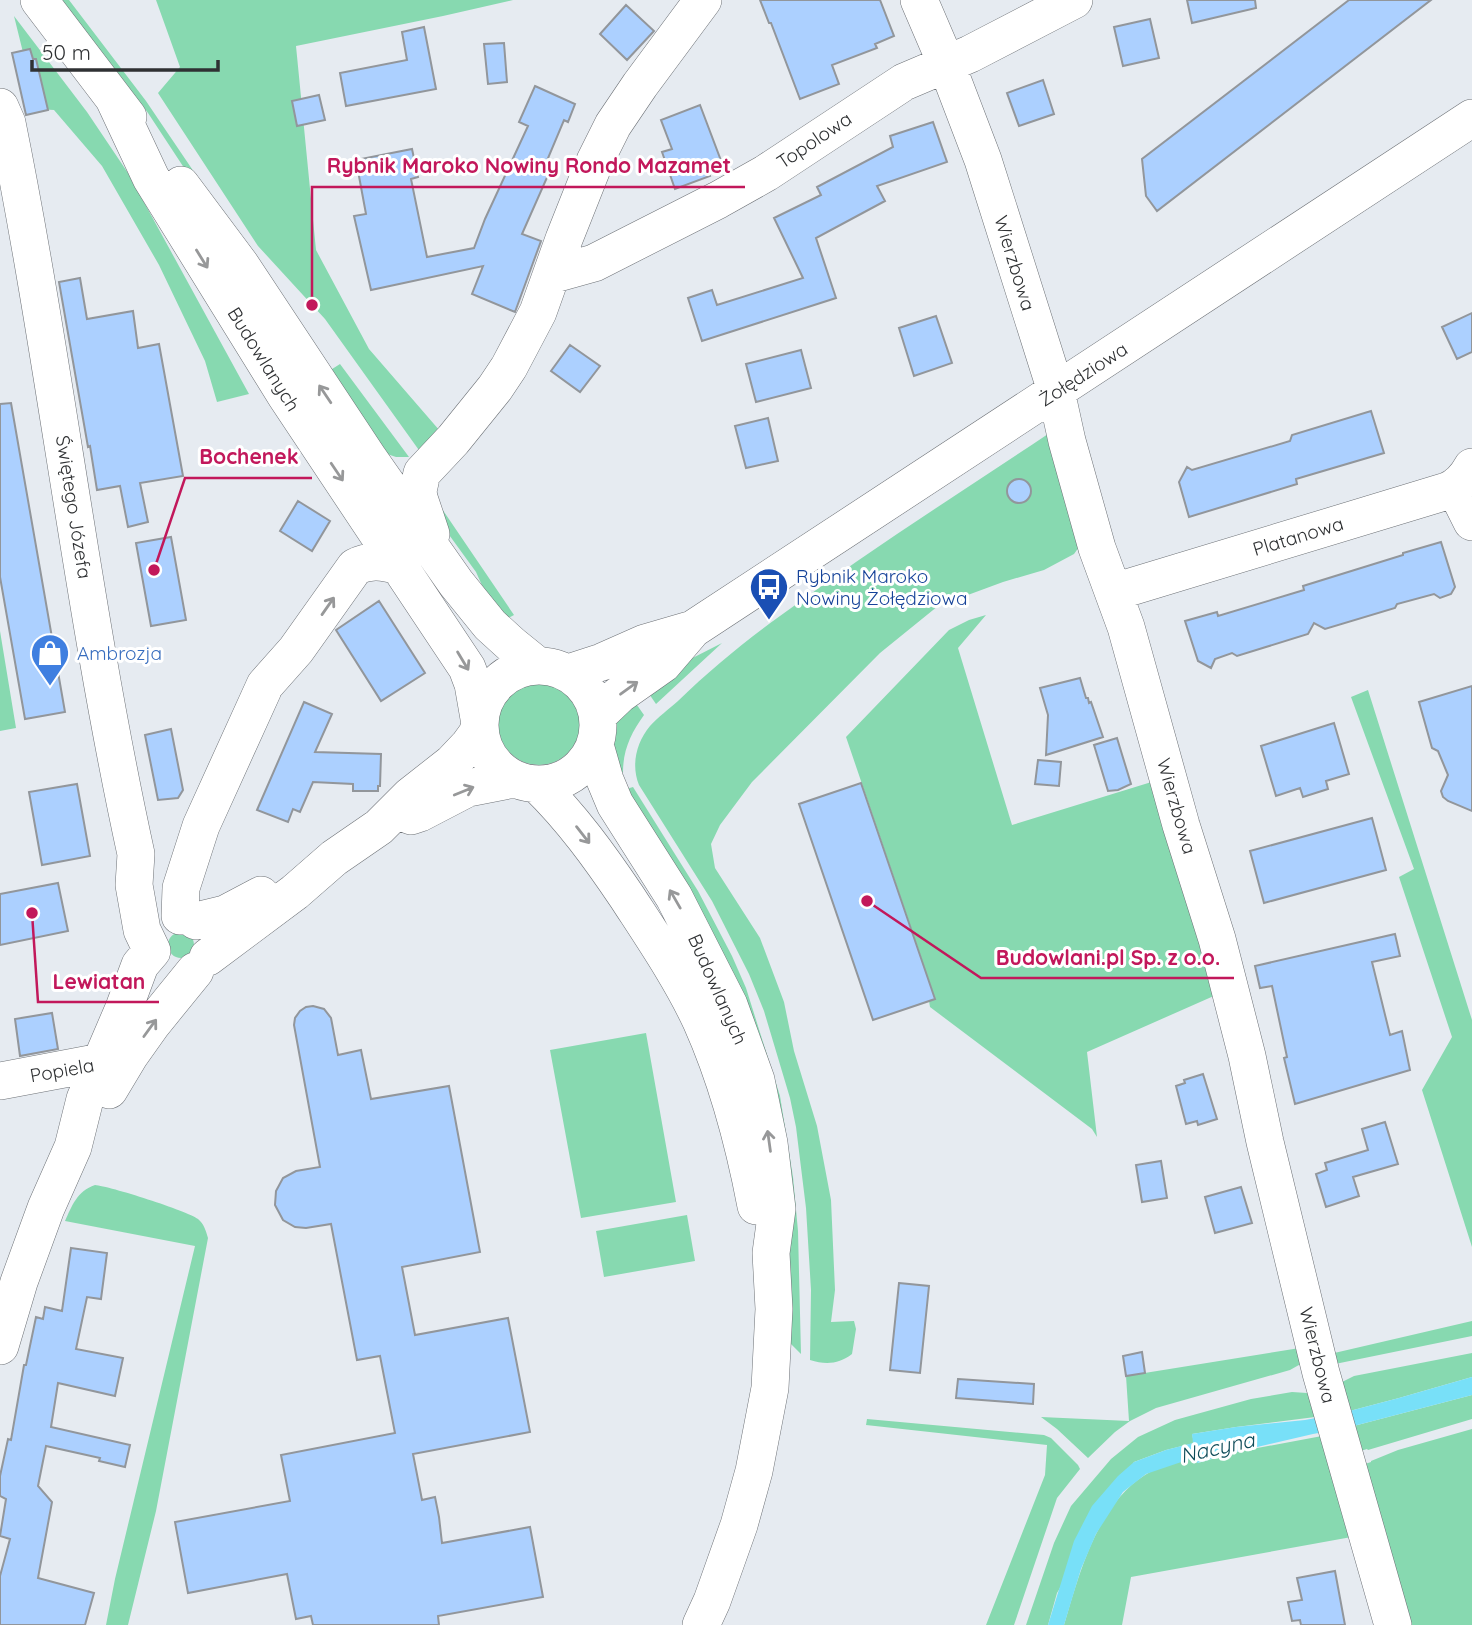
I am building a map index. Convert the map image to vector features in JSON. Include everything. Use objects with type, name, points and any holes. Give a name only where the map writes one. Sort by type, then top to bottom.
[{"type":"street","name":"Budowlanych","points":[[39,0],[240,264],[376,469],[474,607],[512,645],[553,669]]},
{"type":"street","points":[[441,562],[419,498],[422,473],[453,440],[509,367],[538,312],[595,161],[613,125],[704,0]]},
{"type":"street","name":"Wierzbowa","points":[[919,0],[982,160],[1056,391],[1097,548],[1126,627],[1181,825],[1217,939],[1328,1396],[1393,1625]]},
{"type":"street","name":"Topolowa","points":[[551,275],[594,263],[718,201],[766,173],[904,82],[970,54],[1074,0]]},
{"type":"street","name":"Budowlanych","points":[[114,99],[151,178],[286,396],[467,668],[474,688],[480,724]]},
{"type":"street","name":"Świętego Józefa","points":[[0,107],[7,123],[7,161],[33,258],[99,660],[136,854],[134,885],[142,930],[152,951]]},
{"type":"street","name":"Żołędziowa","points":[[597,730],[619,695],[663,664],[693,629],[1472,118]]},
{"type":"street","points":[[376,469],[403,475],[422,473]]},
{"type":"street","points":[[1464,477],[1472,522]]},
{"type":"street","name":"Platanowa","points":[[1114,592],[1464,477]]},
{"type":"street","points":[[0,1346],[9,1311],[12,1264],[46,1208],[73,1147],[85,1100],[113,1064],[152,1024],[202,964],[210,950],[206,930],[188,918],[181,888],[201,826],[265,685],[287,661],[355,567],[380,561],[400,566]]},
{"type":"street","name":"Żołędziowa","points":[[553,669],[602,662],[645,643],[693,629]]},
{"type":"street","points":[[334,858],[225,914],[167,919],[157,928],[152,941],[156,961],[168,972],[180,975],[202,964],[334,858],[379,827],[472,742],[485,702],[497,683],[516,670],[553,669],[574,677],[587,690],[596,708],[597,730],[588,759],[576,771],[562,780],[468,788],[420,813],[379,827]]},
{"type":"street","points":[[480,724],[482,741],[489,756],[500,769],[526,781]]},
{"type":"street","name":"Budowlanych","points":[[597,730],[605,780],[615,804],[680,907],[729,1006],[752,1068],[766,1125],[777,1209],[771,1253],[774,1309],[771,1388],[760,1445],[739,1525],[701,1625]]},
{"type":"street","name":"Budowlanych","points":[[526,781],[569,818],[619,886],[700,1018],[727,1091],[757,1212],[771,1253]]},
{"type":"street","name":"Świętego Józefa","points":[[136,854],[188,918]]},
{"type":"street","points":[[113,1064],[124,1009],[140,965],[152,951]]},
{"type":"street","name":"Popiela","points":[[0,1082],[113,1064]]},
{"type":"green space","points":[[62,0],[69,0],[146,101],[238,237],[240,253],[148,113]]},
{"type":"green space","points":[[156,0],[513,0],[296,46],[316,250],[369,349],[440,431],[421,453],[325,319],[258,246],[158,93],[180,67]]},
{"type":"green space","points":[[14,16],[87,112],[128,173],[249,394],[217,402],[205,361],[159,265],[102,166],[54,110],[37,109]]},
{"type":"green space","points":[[340,364],[409,457],[396,457],[381,452],[329,371]]},
{"type":"green space","points":[[1048,434],[1079,547],[1074,554],[1044,570],[938,606],[880,653],[752,782],[720,825],[711,844],[715,868],[760,938],[784,1002],[794,1051],[817,1126],[831,1200],[835,1290],[831,1322],[854,1321],[856,1329],[852,1354],[837,1362],[816,1362],[810,1360],[811,1290],[806,1208],[790,1098],[764,1011],[749,974],[712,901],[639,785],[635,770],[636,754],[641,740],[653,723],[753,636],[879,546]]},
{"type":"green space","points":[[438,503],[514,615],[505,620],[485,592],[476,572],[447,532]]},
{"type":"green space","points":[[986,615],[958,648],[1012,825],[1158,780],[1216,995],[1087,1052],[1097,1137],[1092,1129],[930,1007],[929,1001],[935,998],[846,737],[949,630]]},
{"type":"green space","points":[[0,631],[16,728],[0,731]]},
{"type":"green space","points":[[722,643],[656,704],[645,688],[667,671]]},
{"type":"green space","points":[[539,683],[555,686],[568,695],[577,708],[580,724],[577,740],[568,753],[555,762],[539,765],[523,762],[510,753],[501,740],[498,724],[501,708],[510,695],[523,686]]},
{"type":"green space","points":[[1368,690],[1472,1020],[1472,1247],[1422,1090],[1452,1037],[1399,877],[1414,869],[1351,697]]},
{"type":"green space","points":[[632,698],[644,715],[629,742],[624,756],[623,772],[618,774],[614,730],[618,716]]},
{"type":"green space","points":[[633,787],[698,891],[732,956],[746,988],[780,1096],[793,1177],[798,1231],[801,1354],[791,1344],[791,1285],[623,790]]},
{"type":"green space","points":[[181,932],[190,936],[194,945],[190,954],[181,958],[172,954],[168,945],[172,936]]},
{"type":"green space","points":[[646,1033],[676,1202],[581,1218],[550,1050]]},
{"type":"green space","points":[[95,1185],[148,1199],[191,1215],[202,1223],[208,1238],[156,1511],[128,1625],[106,1625],[195,1246],[65,1221],[79,1195]]},
{"type":"green space","points":[[687,1215],[695,1261],[604,1277],[596,1231]]},
{"type":"green space","points":[[1472,1321],[1472,1336],[1335,1364],[1330,1354]]},
{"type":"green space","points":[[1306,1347],[1306,1361],[1290,1370],[1156,1408],[1130,1421],[1088,1458],[1041,1417],[1129,1421],[1126,1376]]},
{"type":"green space","points":[[1472,1353],[1472,1377],[1342,1413],[1334,1386],[1354,1376]]},
{"type":"green space","points":[[1292,1392],[1307,1393],[1320,1398],[1323,1416],[1192,1434],[1194,1443],[1134,1462],[1057,1593],[1048,1625],[1026,1625],[1054,1543],[1071,1506],[1111,1459],[1138,1437],[1175,1420],[1251,1399]]},
{"type":"green space","points":[[1472,1395],[1472,1419],[1354,1453],[1346,1428]]},
{"type":"green space","points":[[867,1419],[1044,1435],[1051,1438],[1078,1465],[1080,1469],[1057,1498],[1014,1625],[986,1625],[1045,1475],[1047,1445],[866,1425]]},
{"type":"green space","points":[[1472,1429],[1472,1625],[1401,1625],[1359,1466],[1398,1450]]},
{"type":"green space","points":[[1322,1436],[1357,1536],[1131,1577],[1122,1625],[1064,1625],[1076,1584],[1102,1522],[1128,1488],[1145,1475],[1196,1457],[1198,1463],[1236,1452]]},
{"type":"water","name":"Nacyna","points":[[1472,1377],[1472,1395],[1197,1463],[1196,1457],[1146,1474],[1123,1492],[1096,1534],[1081,1569],[1064,1625],[1048,1625],[1074,1541],[1092,1506],[1134,1462],[1193,1443],[1192,1434],[1342,1413]]},
{"type":"building","points":[[760,0],[880,0],[894,36],[875,44],[877,48],[832,65],[839,84],[800,99]]},
{"type":"building","points":[[1187,0],[1255,0],[1256,8],[1192,23]]},
{"type":"building","points":[[1349,0],[1431,0],[1157,211],[1146,196],[1142,159]]},
{"type":"building","points":[[626,5],[654,31],[627,60],[600,34]]},
{"type":"building","points":[[1150,19],[1159,58],[1123,66],[1114,27]]},
{"type":"building","points":[[424,27],[436,89],[346,106],[340,73],[407,60],[402,32]]},
{"type":"building","points":[[504,43],[507,82],[488,84],[484,44]]},
{"type":"building","points":[[30,49],[33,59],[36,59],[48,110],[26,115],[12,53]]},
{"type":"building","points":[[1043,80],[1054,114],[1019,126],[1007,93]]},
{"type":"building","points":[[535,86],[575,104],[568,122],[564,120],[543,170],[549,173],[522,234],[541,241],[515,312],[472,294],[483,266],[371,290],[354,216],[366,214],[356,160],[412,149],[418,177],[411,179],[427,257],[474,248],[528,126],[519,122]]},
{"type":"building","points":[[319,95],[325,120],[297,126],[292,101]]},
{"type":"building","points":[[700,105],[723,166],[708,171],[710,176],[675,189],[662,152],[672,149],[661,120]]},
{"type":"building","points":[[933,122],[947,162],[877,186],[885,201],[816,238],[836,298],[702,341],[688,298],[712,290],[717,305],[803,278],[774,218],[821,195],[817,187],[893,147],[890,136]]},
{"type":"building","points":[[80,278],[87,319],[133,311],[138,348],[159,344],[183,476],[140,483],[148,522],[128,527],[120,486],[97,490],[90,446],[88,447],[59,282]]},
{"type":"building","points":[[1472,313],[1472,352],[1457,359],[1442,327]]},
{"type":"building","points":[[936,316],[952,363],[914,376],[899,328]]},
{"type":"building","points":[[570,345],[600,366],[580,392],[551,371]]},
{"type":"building","points":[[801,350],[811,388],[756,402],[746,364]]},
{"type":"building","points":[[11,403],[65,712],[25,719],[0,577],[0,404]]},
{"type":"building","points":[[1371,411],[1384,453],[1296,479],[1297,484],[1189,517],[1179,482],[1187,467],[1192,470],[1290,441],[1292,435]]},
{"type":"building","points":[[768,418],[778,461],[746,468],[735,426]]},
{"type":"building","points":[[1019,479],[1027,483],[1031,491],[1027,499],[1019,503],[1011,499],[1007,491],[1011,483]]},
{"type":"building","points":[[298,501],[330,521],[312,551],[280,531]]},
{"type":"building","points":[[171,537],[186,620],[151,626],[136,543]]},
{"type":"building","points":[[1441,542],[1455,587],[1451,594],[1440,598],[1434,594],[1397,604],[1395,608],[1325,629],[1314,623],[1308,634],[1237,656],[1232,653],[1215,659],[1211,668],[1198,661],[1185,621],[1217,612],[1218,616],[1304,590],[1303,586]]},
{"type":"building","points":[[379,601],[425,673],[381,701],[336,630]]},
{"type":"building","points":[[1080,678],[1103,737],[1046,755],[1048,715],[1040,688]]},
{"type":"building","points":[[1472,686],[1472,811],[1443,797],[1441,791],[1448,775],[1438,751],[1432,748],[1419,702]]},
{"type":"building","points":[[304,702],[332,714],[315,752],[381,754],[380,786],[378,791],[353,791],[353,784],[313,782],[300,812],[293,809],[288,822],[257,810]]},
{"type":"building","points":[[1334,723],[1349,774],[1326,781],[1328,789],[1303,797],[1300,788],[1276,796],[1261,746]]},
{"type":"building","points":[[171,729],[183,790],[178,798],[158,800],[145,735]]},
{"type":"building","points":[[1117,738],[1131,784],[1108,791],[1094,745]]},
{"type":"building","points":[[1038,760],[1061,762],[1059,786],[1035,784]]},
{"type":"building","points":[[861,783],[935,999],[873,1020],[799,804]]},
{"type":"building","points":[[77,784],[90,856],[42,865],[29,792]]},
{"type":"building","points":[[1372,818],[1386,870],[1264,903],[1250,851]]},
{"type":"building","points":[[58,883],[68,931],[0,945],[0,894]]},
{"type":"building","points":[[1395,934],[1400,956],[1372,962],[1390,1035],[1402,1031],[1410,1070],[1295,1104],[1272,986],[1260,988],[1255,966]]},
{"type":"building","points":[[313,1006],[324,1009],[331,1018],[338,1055],[361,1050],[371,1099],[449,1086],[480,1252],[402,1267],[415,1335],[508,1318],[530,1432],[413,1454],[422,1500],[435,1497],[442,1543],[530,1527],[543,1597],[438,1616],[439,1625],[313,1625],[311,1616],[296,1619],[287,1574],[188,1593],[175,1522],[290,1501],[281,1455],[395,1433],[380,1356],[357,1360],[331,1224],[295,1227],[283,1220],[275,1205],[276,1191],[283,1178],[296,1171],[320,1167],[294,1025],[300,1011]]},
{"type":"building","points":[[52,1013],[58,1049],[20,1056],[15,1019]]},
{"type":"building","points":[[1203,1074],[1217,1119],[1198,1125],[1197,1121],[1186,1124],[1176,1086],[1185,1083],[1184,1080]]},
{"type":"building","points":[[1385,1122],[1398,1164],[1353,1177],[1359,1196],[1326,1207],[1316,1174],[1327,1170],[1325,1163],[1368,1150],[1362,1129]]},
{"type":"building","points":[[1161,1161],[1167,1198],[1142,1202],[1136,1165]]},
{"type":"building","points":[[1241,1187],[1252,1223],[1215,1233],[1205,1197]]},
{"type":"building","points":[[71,1248],[107,1253],[101,1299],[87,1297],[76,1349],[123,1358],[115,1396],[58,1383],[51,1427],[130,1445],[125,1467],[99,1461],[100,1458],[46,1446],[38,1486],[52,1502],[38,1578],[94,1593],[85,1625],[0,1625],[0,1576],[10,1539],[0,1536],[6,1499],[0,1496],[0,1476],[8,1439],[11,1440],[24,1365],[36,1317],[43,1319],[45,1307],[62,1311]]},
{"type":"building","points":[[899,1283],[929,1286],[920,1373],[890,1370]]},
{"type":"building","points":[[1142,1352],[1145,1373],[1126,1376],[1123,1356]]},
{"type":"building","points":[[958,1379],[1034,1384],[1033,1404],[956,1398]]},
{"type":"building","points":[[1335,1571],[1345,1625],[1301,1625],[1300,1620],[1292,1621],[1288,1602],[1302,1600],[1297,1578]]},
{"type":"place","name":"Rybnik Maroko Nowiny Rondo Mazamet","points":[[312,305]]},
{"type":"place","name":"Bochenek","points":[[154,570]]},
{"type":"place","name":"Rybnik Maroko Nowiny Żołędziowa","points":[[769,621]]},
{"type":"place","name":"Ambrozja","points":[[50,687]]},
{"type":"place","name":"Budowlani.pl Sp. z o.o.","points":[[867,901]]},
{"type":"place","name":"Lewiatan","points":[[32,913]]}]
